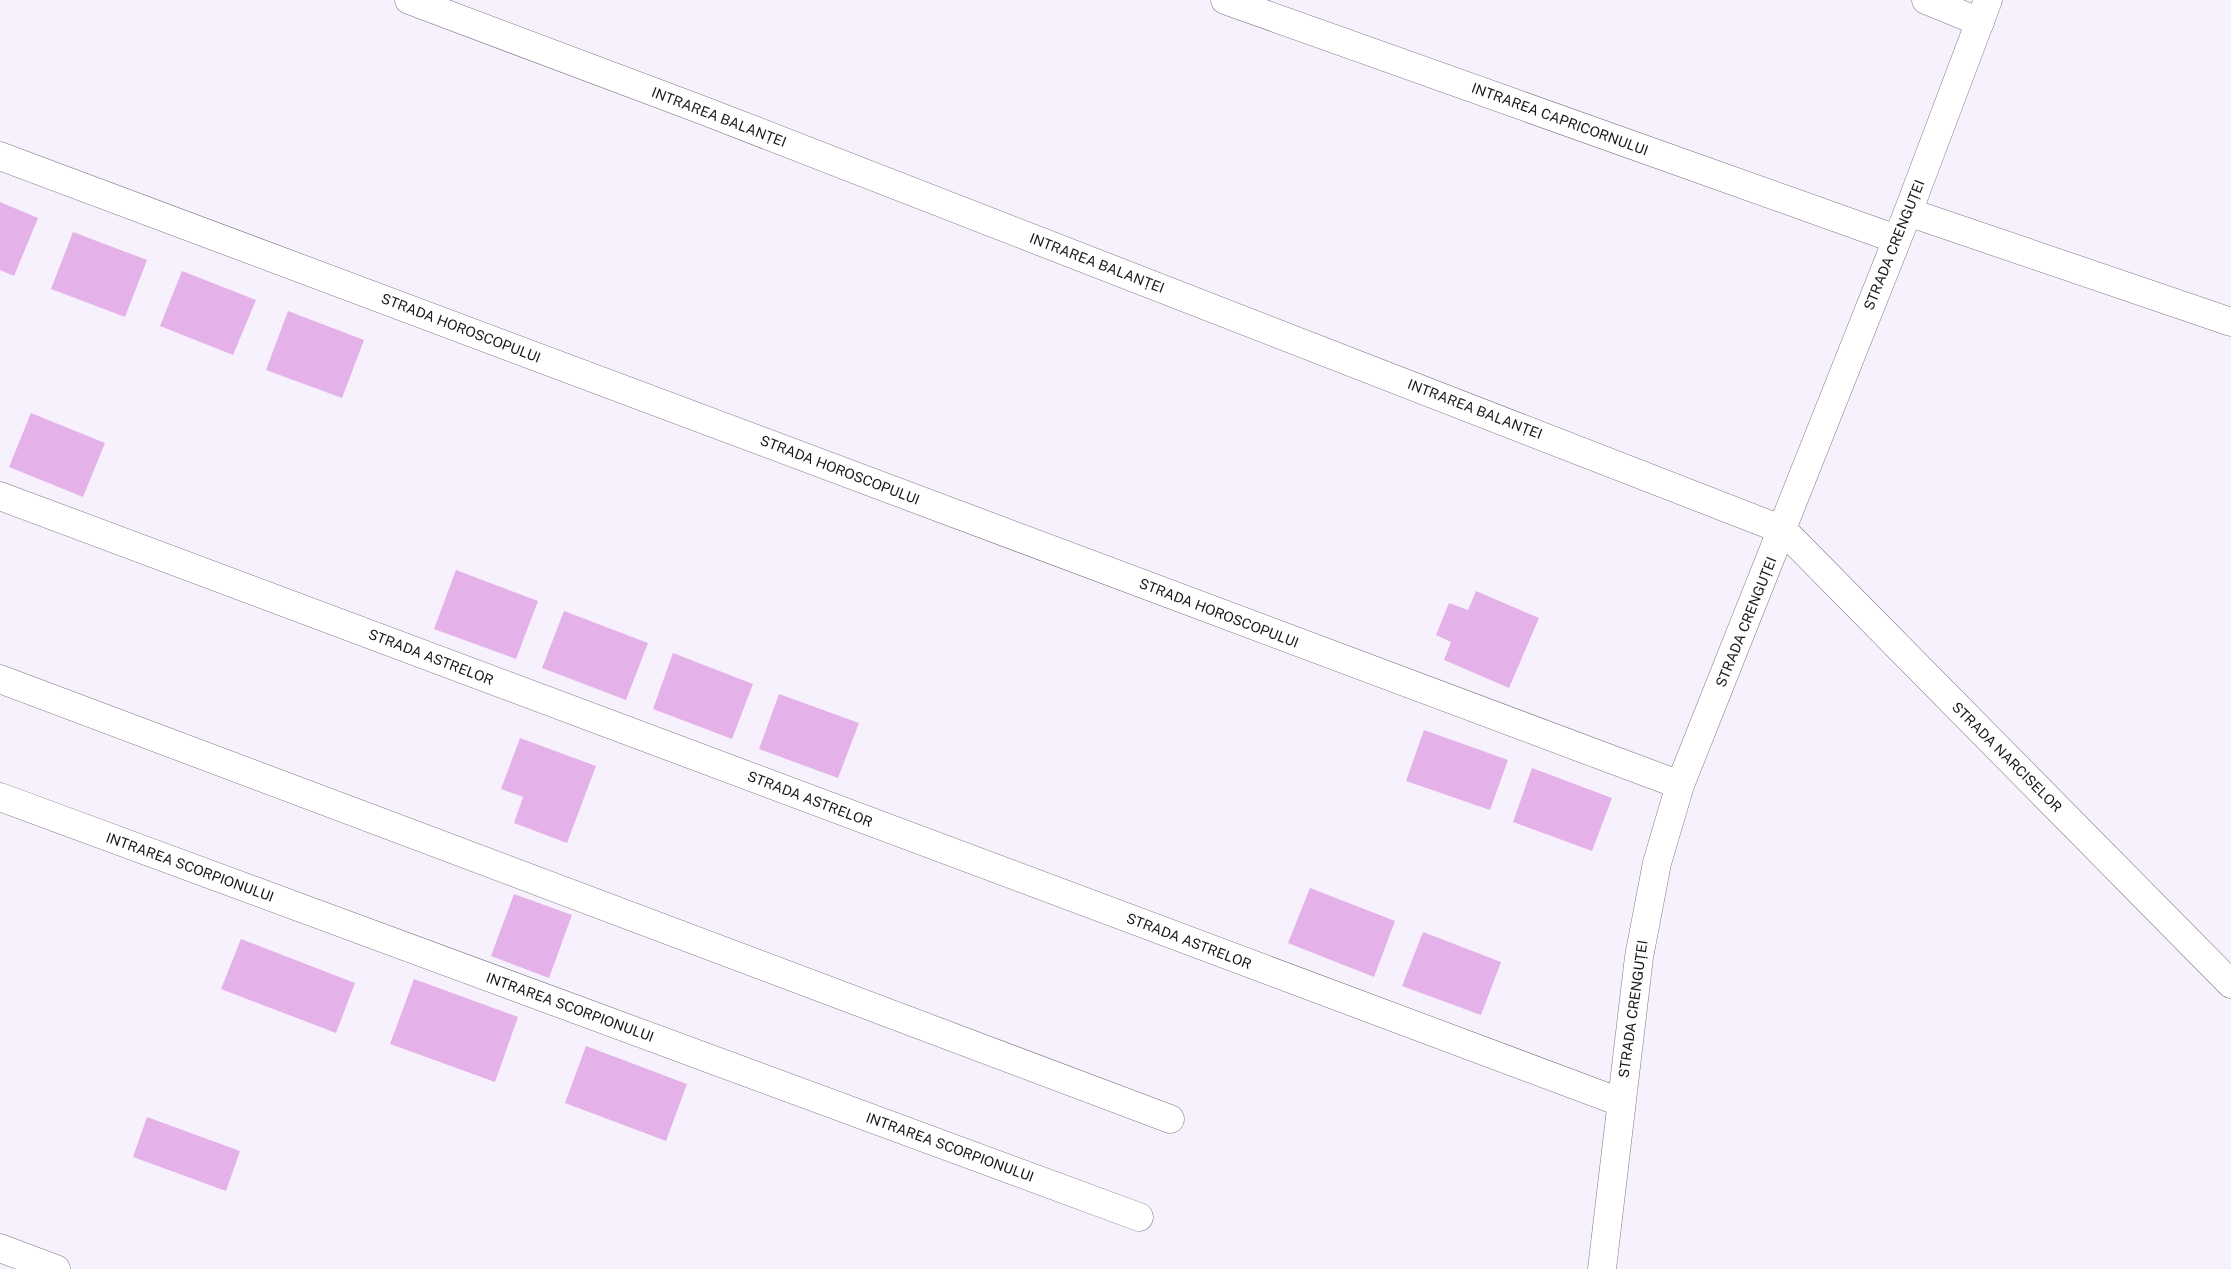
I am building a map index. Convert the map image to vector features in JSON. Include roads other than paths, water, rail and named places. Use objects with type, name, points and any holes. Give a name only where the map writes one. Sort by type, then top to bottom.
[{"type":"street","name":"INTRAREA BALANȚEI","points":[[409,0],[721,117],[1783,530]]},
{"type":"street","name":"INTRAREA CAPRICORNULUI","points":[[1225,0],[1896,239]]},
{"type":"street","points":[[1926,0],[1984,11]]},
{"type":"street","name":"STRADA CRENGUȚEI","points":[[1602,1269],[1620,1102],[1639,957],[1658,863],[1680,785],[1908,212],[1984,11]]},
{"type":"street","name":"STRADA HOROSCOPULUI","points":[[0,156],[1680,785]]},
{"type":"street","points":[[1908,212],[2231,322]]},
{"type":"street","name":"STRADA ASTRELOR","points":[[0,496],[1620,1102]]},
{"type":"street","name":"STRADA NARCISELOR","points":[[1783,530],[2231,984]]},
{"type":"street","points":[[0,679],[1170,1118]]},
{"type":"street","name":"INTRAREA SCORPIONULUI","points":[[0,796],[1139,1217]]},
{"type":"street","points":[[0,1248],[56,1269]]}]
